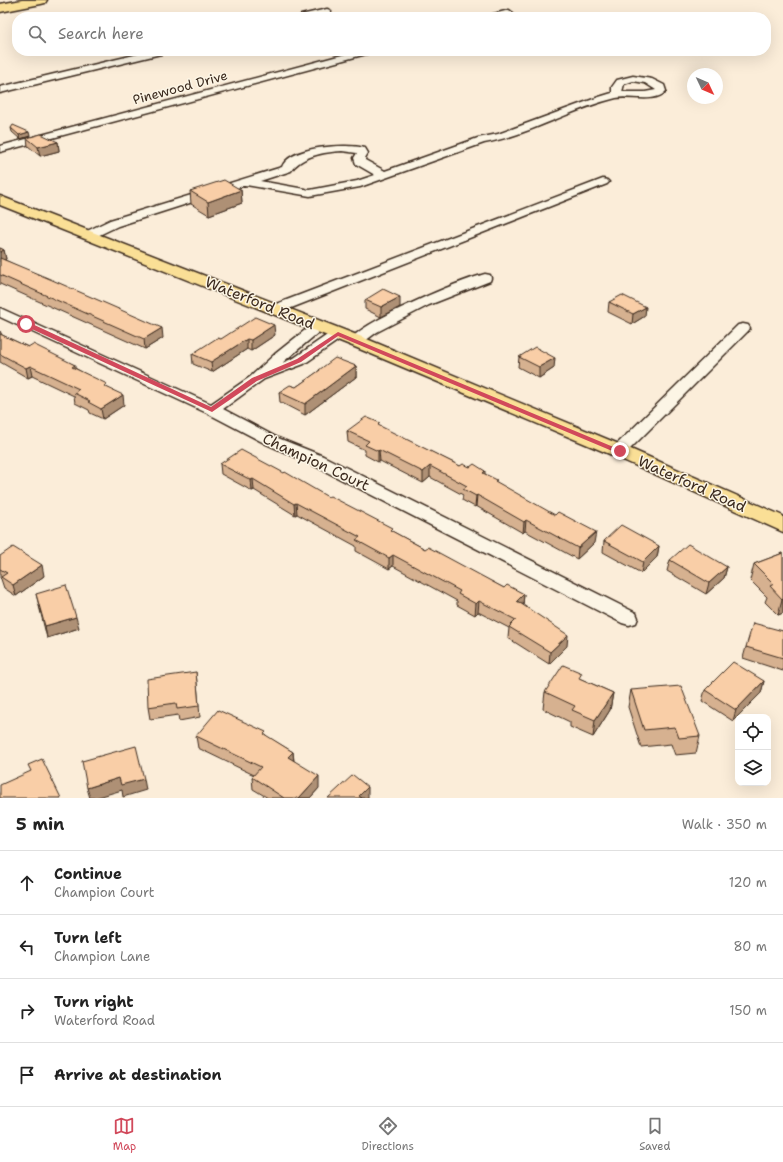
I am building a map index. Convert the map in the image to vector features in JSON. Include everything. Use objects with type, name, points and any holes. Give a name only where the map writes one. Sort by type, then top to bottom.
[{"type":"highway","points":[[0,8],[41,0]]},
{"type":"main road","name":"Waterford Road","points":[[0,200],[356,341],[620,451],[783,525]]},
{"type":"street","points":[[0,90],[141,56]]},
{"type":"street","name":"Pinewood Drive","points":[[0,149],[348,56]]},
{"type":"street","points":[[246,182],[310,192],[360,184],[462,148],[473,142],[500,136],[617,95]]},
{"type":"street","points":[[89,235],[114,223],[287,169],[288,165],[307,154],[334,148],[361,150],[363,153],[359,158],[360,162],[384,175]]},
{"type":"street","points":[[276,309],[603,182]]},
{"type":"street","points":[[356,341],[372,329],[424,302],[485,278]]},
{"type":"street","name":"Champion Court","points":[[0,312],[212,410],[272,441],[324,464],[629,618]]},
{"type":"street","points":[[212,410],[255,380],[280,357],[319,326]]},
{"type":"street","points":[[620,451],[743,328]]},
{"type":"street","points":[[255,380],[299,361],[338,334]]},
{"type":"building","points":[[13,125],[29,132],[19,135],[11,128]]},
{"type":"building","points":[[41,134],[58,142],[38,147],[27,138]]},
{"type":"building","points":[[224,180],[241,190],[208,202],[190,191]]},
{"type":"building","points":[[0,258],[162,328],[144,339],[0,275]]},
{"type":"building","points":[[383,289],[400,297],[381,307],[365,300]]},
{"type":"building","points":[[622,295],[646,307],[633,314],[609,302]]},
{"type":"building","points":[[255,317],[274,325],[251,340],[247,339],[211,362],[192,354],[217,338],[221,339]]},
{"type":"building","points":[[0,334],[28,347],[33,344],[75,365],[72,367],[107,384],[104,386],[123,395],[101,409],[88,402],[90,401],[74,393],[79,389],[30,366],[26,368],[0,354]]},
{"type":"building","points":[[535,347],[555,358],[539,367],[519,357]]},
{"type":"building","points":[[335,358],[356,366],[305,404],[279,392],[290,385],[296,387]]},
{"type":"building","points":[[366,417],[380,423],[378,425],[460,466],[463,464],[470,467],[474,464],[485,471],[483,473],[497,480],[495,481],[555,515],[558,512],[596,532],[578,548],[526,520],[524,522],[477,495],[476,496],[463,489],[467,486],[430,466],[423,472],[379,450],[378,451],[365,445],[369,441],[347,431]]},
{"type":"building","points":[[241,450],[284,473],[285,472],[328,497],[330,496],[392,528],[390,530],[425,549],[428,547],[504,588],[507,585],[524,594],[517,601],[568,635],[550,652],[509,627],[516,620],[479,601],[476,604],[458,594],[460,591],[393,555],[389,558],[356,540],[360,537],[296,503],[294,504],[253,479],[251,480],[220,464]]},
{"type":"building","points":[[621,525],[659,546],[643,562],[604,541]]},
{"type":"building","points":[[688,544],[727,567],[709,583],[670,560]]},
{"type":"building","points":[[13,547],[42,565],[13,585],[1,577],[7,573],[0,569],[0,556]]},
{"type":"building","points":[[783,553],[782,599],[770,586],[774,584],[754,564]]},
{"type":"building","points":[[66,585],[76,617],[45,626],[36,594]]},
{"type":"building","points":[[753,623],[783,631],[783,658],[746,647]]},
{"type":"building","points":[[733,662],[764,681],[736,710],[705,690]]},
{"type":"building","points":[[563,665],[582,673],[579,678],[613,693],[595,720],[572,710],[575,706],[545,692]]},
{"type":"building","points":[[196,672],[199,706],[177,709],[176,703],[148,707],[147,679]]},
{"type":"building","points":[[681,686],[700,736],[679,738],[675,727],[644,730],[631,690]]},
{"type":"building","points":[[218,710],[266,732],[264,734],[293,752],[288,757],[319,776],[299,798],[284,798],[252,777],[261,767],[196,736]]},
{"type":"building","points":[[136,746],[144,779],[121,785],[119,778],[87,788],[82,761]]},
{"type":"building","points":[[42,759],[61,798],[0,798],[0,785],[31,771],[28,765]]},
{"type":"building","points":[[353,775],[368,787],[359,796],[362,798],[328,798]]},
{"type":"route","points":[[26,324],[212,410],[255,380],[299,361],[338,334],[620,451]]}]
